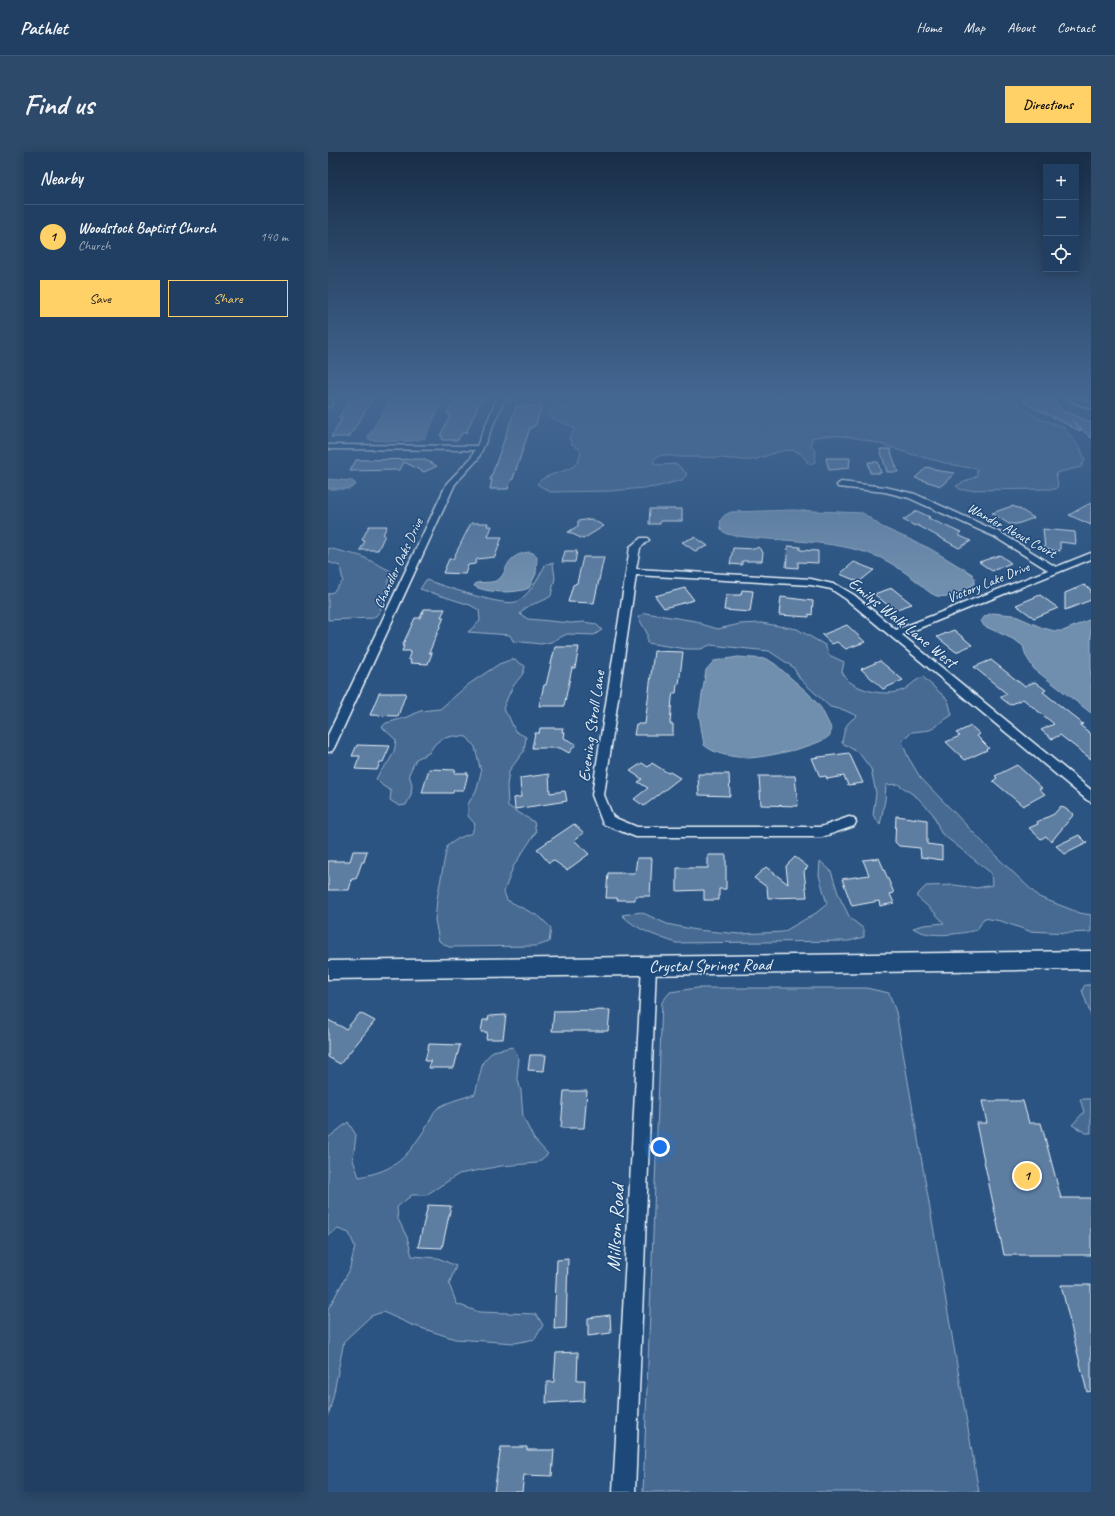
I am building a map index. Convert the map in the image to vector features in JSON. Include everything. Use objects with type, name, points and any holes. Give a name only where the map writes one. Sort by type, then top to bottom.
[{"type":"street","name":"Chandler Oaks Drive","points":[[328,748],[451,483],[474,459]]},
{"type":"street","name":"Wander About Court","points":[[841,485],[879,488],[898,491],[912,496],[998,535],[1055,570]]},
{"type":"street","name":"Evening Stroll Lane","points":[[644,540],[635,547],[598,795],[608,820],[636,832],[822,832],[849,822]]},
{"type":"street","name":"Victory Lake Drive","points":[[895,634],[1091,556]]},
{"type":"street","name":"Emilys Walk Lane West","points":[[631,572],[811,582],[834,587],[850,597],[1091,797]]},
{"type":"street","name":"Crystal Springs Road","points":[[328,970],[1091,960]]},
{"type":"street","name":"Millson Road","points":[[624,1492],[649,966]]},
{"type":"shaded area","points":[[579,459],[655,459],[654,463],[660,465],[677,464],[687,474],[682,480],[656,487],[610,491],[550,492],[537,484],[542,479],[569,469],[575,465]]},
{"type":"shaded area","points":[[730,459],[755,459],[748,460]]},
{"type":"shaded area","points":[[805,459],[815,459],[815,462],[809,465]]},
{"type":"shaded area","points":[[930,459],[1084,459],[1085,460],[1081,467],[1056,473],[1058,485],[1056,489],[961,490],[956,486],[977,476],[977,469],[952,465]]},
{"type":"shaded area","points":[[328,479],[352,481],[356,485],[349,489],[328,489]]},
{"type":"shaded area","points":[[793,510],[863,513],[882,527],[929,548],[972,574],[975,579],[974,584],[951,595],[941,597],[933,595],[902,570],[876,556],[825,544],[737,536],[727,534],[721,530],[720,524],[722,519],[725,515],[731,512]]},
{"type":"shaded area","points":[[328,548],[361,556],[391,571],[380,611],[374,618],[328,620],[328,594],[333,592],[343,581],[340,566],[328,562]]},
{"type":"shaded area","points":[[529,552],[537,556],[536,574],[529,588],[501,592],[485,590],[474,586],[476,583],[496,581],[503,574],[507,565],[514,557]]},
{"type":"shaded area","points":[[553,563],[555,578],[551,596],[527,607],[520,614],[528,619],[596,624],[602,630],[594,635],[567,634],[551,642],[541,644],[513,641],[510,635],[468,632],[480,621],[479,610],[470,605],[420,589],[426,580],[488,599],[512,603],[518,601],[527,593],[546,564]]},
{"type":"shaded area","points":[[645,613],[696,621],[718,629],[740,624],[761,623],[797,629],[825,645],[829,655],[844,662],[842,672],[848,680],[856,686],[869,691],[892,693],[905,689],[923,677],[948,700],[952,715],[930,730],[912,732],[902,742],[908,757],[920,777],[997,857],[1039,897],[1080,913],[1091,915],[1091,932],[1067,933],[1029,931],[1001,921],[984,918],[977,930],[962,933],[936,935],[927,934],[913,928],[924,925],[944,923],[916,896],[926,886],[954,885],[977,888],[992,885],[991,873],[941,833],[933,814],[918,798],[898,784],[886,785],[885,800],[880,825],[873,815],[876,793],[871,769],[859,753],[842,743],[846,727],[850,721],[857,716],[844,710],[830,707],[800,679],[793,667],[769,651],[710,645],[701,649],[686,649],[647,643],[647,633],[638,617]]},
{"type":"shaded area","points":[[993,613],[1013,615],[1043,628],[1055,631],[1063,631],[1091,619],[1091,713],[1034,669],[1026,656],[1023,646],[1015,640],[984,626],[981,621],[985,616]]},
{"type":"shaded area","points":[[738,657],[767,659],[775,664],[808,693],[821,708],[832,730],[830,735],[825,739],[804,747],[778,754],[748,758],[725,755],[704,745],[699,714],[706,670],[714,661]]},
{"type":"shaded area","points":[[513,659],[525,666],[503,709],[509,717],[515,731],[526,737],[524,751],[509,771],[507,786],[508,806],[534,822],[536,832],[513,867],[504,892],[507,900],[540,917],[551,928],[549,942],[537,946],[449,947],[439,941],[435,920],[437,899],[447,846],[459,838],[472,833],[475,824],[468,816],[468,804],[477,789],[481,772],[475,747],[467,737],[453,736],[441,739],[434,745],[429,753],[416,759],[409,774],[412,785],[411,795],[406,805],[399,806],[390,800],[391,791],[376,779],[391,758],[396,740],[382,727],[386,723],[408,717],[420,711],[440,709],[469,684],[499,664]]},
{"type":"shaded area","points":[[820,861],[831,871],[839,896],[850,918],[864,929],[864,937],[849,941],[676,943],[640,929],[622,915],[641,912],[667,924],[696,930],[740,934],[783,932],[816,913],[827,904],[819,875]]},
{"type":"shaded area","points":[[1085,985],[1091,985],[1091,1016],[1082,990]]},
{"type":"shaded area","points":[[697,988],[866,988],[889,993],[896,1012],[979,1492],[643,1492],[662,1002],[670,992]]},
{"type":"shaded area","points":[[513,1047],[519,1059],[517,1076],[521,1091],[523,1117],[534,1139],[548,1154],[537,1163],[501,1166],[459,1174],[426,1195],[412,1195],[397,1207],[398,1219],[407,1237],[412,1256],[438,1258],[456,1266],[449,1284],[457,1304],[479,1312],[536,1314],[543,1325],[535,1339],[515,1343],[455,1339],[412,1325],[383,1312],[371,1316],[344,1341],[328,1417],[328,1309],[349,1271],[355,1247],[349,1233],[338,1229],[328,1235],[328,1138],[348,1122],[356,1135],[353,1160],[359,1177],[383,1171],[399,1161],[413,1146],[427,1126],[436,1109],[475,1094],[483,1062],[493,1051]]},
{"type":"shaded area","points":[[1080,1099],[1091,1099],[1091,1133],[1086,1133],[1072,1125],[1084,1112]]},
{"type":"building","points":[[423,459],[437,466],[424,472],[404,462],[400,470],[350,471],[356,460]]},
{"type":"building","points":[[498,459],[520,459],[508,489],[490,489],[492,480],[490,480]]},
{"type":"building","points":[[826,459],[850,459],[849,468],[829,470]]},
{"type":"building","points":[[883,459],[893,459],[898,472],[887,472]]},
{"type":"building","points":[[868,462],[878,462],[881,473],[870,473]]},
{"type":"building","points":[[927,467],[955,473],[941,486],[915,478]]},
{"type":"building","points":[[1091,503],[1091,525],[1069,515],[1083,507]]},
{"type":"building","points":[[1012,506],[1034,518],[1017,524],[1009,524],[992,513]]},
{"type":"building","points":[[650,509],[682,509],[682,521],[660,521],[660,524],[649,524]]},
{"type":"building","points":[[917,511],[930,517],[928,518],[961,533],[958,535],[971,541],[959,548],[917,525],[915,526],[903,520]]},
{"type":"building","points":[[591,519],[604,526],[583,539],[568,532],[578,526],[578,521]]},
{"type":"building","points":[[471,523],[488,523],[487,526],[492,526],[488,537],[502,537],[495,557],[477,559],[475,564],[468,565],[465,574],[443,573],[449,559],[453,559]]},
{"type":"building","points":[[369,526],[387,526],[383,535],[385,535],[378,550],[360,550],[365,541],[362,540]]},
{"type":"building","points":[[1043,529],[1075,532],[1076,544],[1060,542],[1060,551],[1045,549]]},
{"type":"building","points":[[695,537],[708,546],[695,551],[682,542]]},
{"type":"building","points":[[788,546],[800,547],[800,550],[818,551],[818,563],[798,562],[798,568],[786,567]]},
{"type":"building","points":[[758,547],[763,552],[762,561],[742,561],[742,565],[730,564],[733,548],[755,549]]},
{"type":"building","points":[[565,551],[577,551],[575,562],[562,562]]},
{"type":"building","points":[[1000,555],[1011,563],[992,571],[979,562]]},
{"type":"building","points":[[583,557],[604,557],[594,603],[568,602],[573,585],[577,583]]},
{"type":"building","points":[[854,562],[874,570],[859,582],[840,574]]},
{"type":"building","points":[[1084,585],[1091,590],[1091,600],[1065,610],[1065,593]]},
{"type":"building","points":[[685,588],[694,600],[664,608],[655,596]]},
{"type":"building","points":[[892,588],[912,604],[894,610],[874,594]]},
{"type":"building","points":[[742,590],[753,591],[750,612],[724,610],[726,595],[741,595]]},
{"type":"building","points":[[1040,595],[1058,608],[1034,618],[1016,605]]},
{"type":"building","points":[[781,597],[813,601],[812,615],[809,614],[809,617],[779,615]]},
{"type":"building","points":[[424,609],[445,609],[441,617],[444,617],[429,653],[432,653],[428,664],[410,663],[411,660],[408,659],[411,651],[402,651],[404,646],[402,646],[415,618],[420,618]]},
{"type":"building","points":[[847,625],[865,642],[846,649],[837,642],[832,644],[822,635]]},
{"type":"building","points":[[954,630],[972,645],[956,652],[937,637]]},
{"type":"building","points":[[555,647],[579,647],[575,668],[572,668],[564,706],[539,706],[544,685],[546,685]]},
{"type":"building","points":[[654,651],[683,652],[679,684],[677,685],[676,693],[673,693],[672,698],[670,724],[673,724],[673,735],[634,735],[636,724],[645,724]]},
{"type":"building","points":[[991,660],[1024,686],[1035,682],[1046,690],[1043,692],[1083,724],[1080,725],[1091,734],[1091,759],[1060,735],[1052,739],[1041,730],[1054,724],[1023,699],[1010,705],[1000,697],[1007,694],[974,667]]},
{"type":"building","points":[[880,661],[903,680],[883,689],[861,669]]},
{"type":"building","points":[[379,693],[406,693],[398,716],[370,715]]},
{"type":"building","points":[[971,726],[980,734],[977,736],[989,748],[965,760],[946,742],[960,736],[956,733]]},
{"type":"building","points":[[540,728],[563,728],[562,732],[565,732],[564,738],[576,744],[569,753],[560,748],[532,748],[535,733],[539,733]]},
{"type":"building","points":[[357,745],[390,746],[383,762],[380,762],[377,770],[355,769],[360,756],[352,756]]},
{"type":"building","points":[[849,753],[863,783],[848,785],[844,776],[827,779],[826,776],[820,777],[812,758]]},
{"type":"building","points":[[642,763],[648,767],[652,763],[668,773],[670,772],[680,778],[644,806],[634,799],[648,788],[638,782],[642,779],[630,771]]},
{"type":"building","points":[[1017,765],[1042,788],[1039,789],[1045,794],[1023,806],[993,781],[997,778],[995,776]]},
{"type":"building","points":[[429,769],[456,770],[454,773],[468,773],[464,790],[454,790],[453,793],[422,793]]},
{"type":"building","points":[[549,774],[550,793],[565,791],[567,801],[515,809],[514,798],[521,797],[520,778]]},
{"type":"building","points":[[698,774],[729,774],[730,796],[699,795]]},
{"type":"building","points":[[759,776],[795,776],[798,806],[761,805]]},
{"type":"building","points":[[1061,806],[1074,814],[1051,842],[1046,836],[1041,839],[1029,828],[1038,824],[1037,822],[1054,814]]},
{"type":"building","points":[[896,816],[927,820],[927,844],[942,846],[942,860],[921,857],[920,848],[899,846],[895,842]]},
{"type":"building","points":[[574,824],[584,833],[574,840],[589,854],[567,870],[553,860],[549,863],[537,849]]},
{"type":"building","points":[[1079,835],[1087,843],[1065,854],[1056,846]]},
{"type":"building","points":[[353,851],[367,851],[364,862],[362,862],[356,879],[352,879],[349,890],[328,890],[328,861],[350,861]]},
{"type":"building","points":[[708,855],[726,855],[726,889],[719,889],[719,900],[704,900],[704,890],[677,891],[677,868],[708,868]]},
{"type":"building","points":[[795,857],[808,867],[804,871],[807,897],[768,898],[767,887],[754,878],[766,867],[788,884],[786,866]]},
{"type":"building","points":[[637,858],[652,858],[650,896],[635,896],[635,900],[617,900],[617,898],[606,898],[608,873],[635,873]]},
{"type":"building","points":[[879,858],[894,893],[890,894],[894,903],[880,906],[879,901],[852,906],[842,879],[869,875],[863,860]]},
{"type":"building","points":[[610,1010],[608,1031],[552,1031],[554,1011]]},
{"type":"building","points":[[360,1013],[375,1021],[340,1064],[328,1057],[328,1020],[346,1029]]},
{"type":"building","points":[[506,1015],[503,1039],[486,1039],[487,1032],[481,1032],[483,1020],[488,1020],[489,1016]]},
{"type":"building","points":[[429,1044],[460,1045],[454,1068],[429,1068],[431,1061],[425,1061]]},
{"type":"building","points":[[530,1055],[546,1055],[544,1071],[528,1070]]},
{"type":"building","points":[[564,1091],[587,1091],[584,1128],[561,1128]]},
{"type":"building","points":[[982,1101],[1023,1101],[1029,1123],[1041,1123],[1061,1198],[1091,1198],[1091,1255],[1004,1255],[976,1123],[987,1123]]},
{"type":"building","points":[[428,1205],[451,1206],[442,1248],[418,1247]]},
{"type":"building","points":[[568,1259],[566,1328],[554,1329],[557,1260]]},
{"type":"building","points":[[1061,1285],[1091,1285],[1091,1391],[1087,1392]]},
{"type":"building","points":[[610,1315],[611,1333],[588,1336],[588,1318]]},
{"type":"building","points":[[578,1352],[577,1380],[585,1380],[584,1401],[546,1403],[547,1382],[554,1382],[556,1353]]},
{"type":"building","points":[[501,1447],[527,1447],[527,1450],[554,1450],[552,1476],[524,1475],[522,1492],[494,1492]]},
{"type":"place","name":"Woodstock Baptist Church","points":[[1027,1176]]}]
